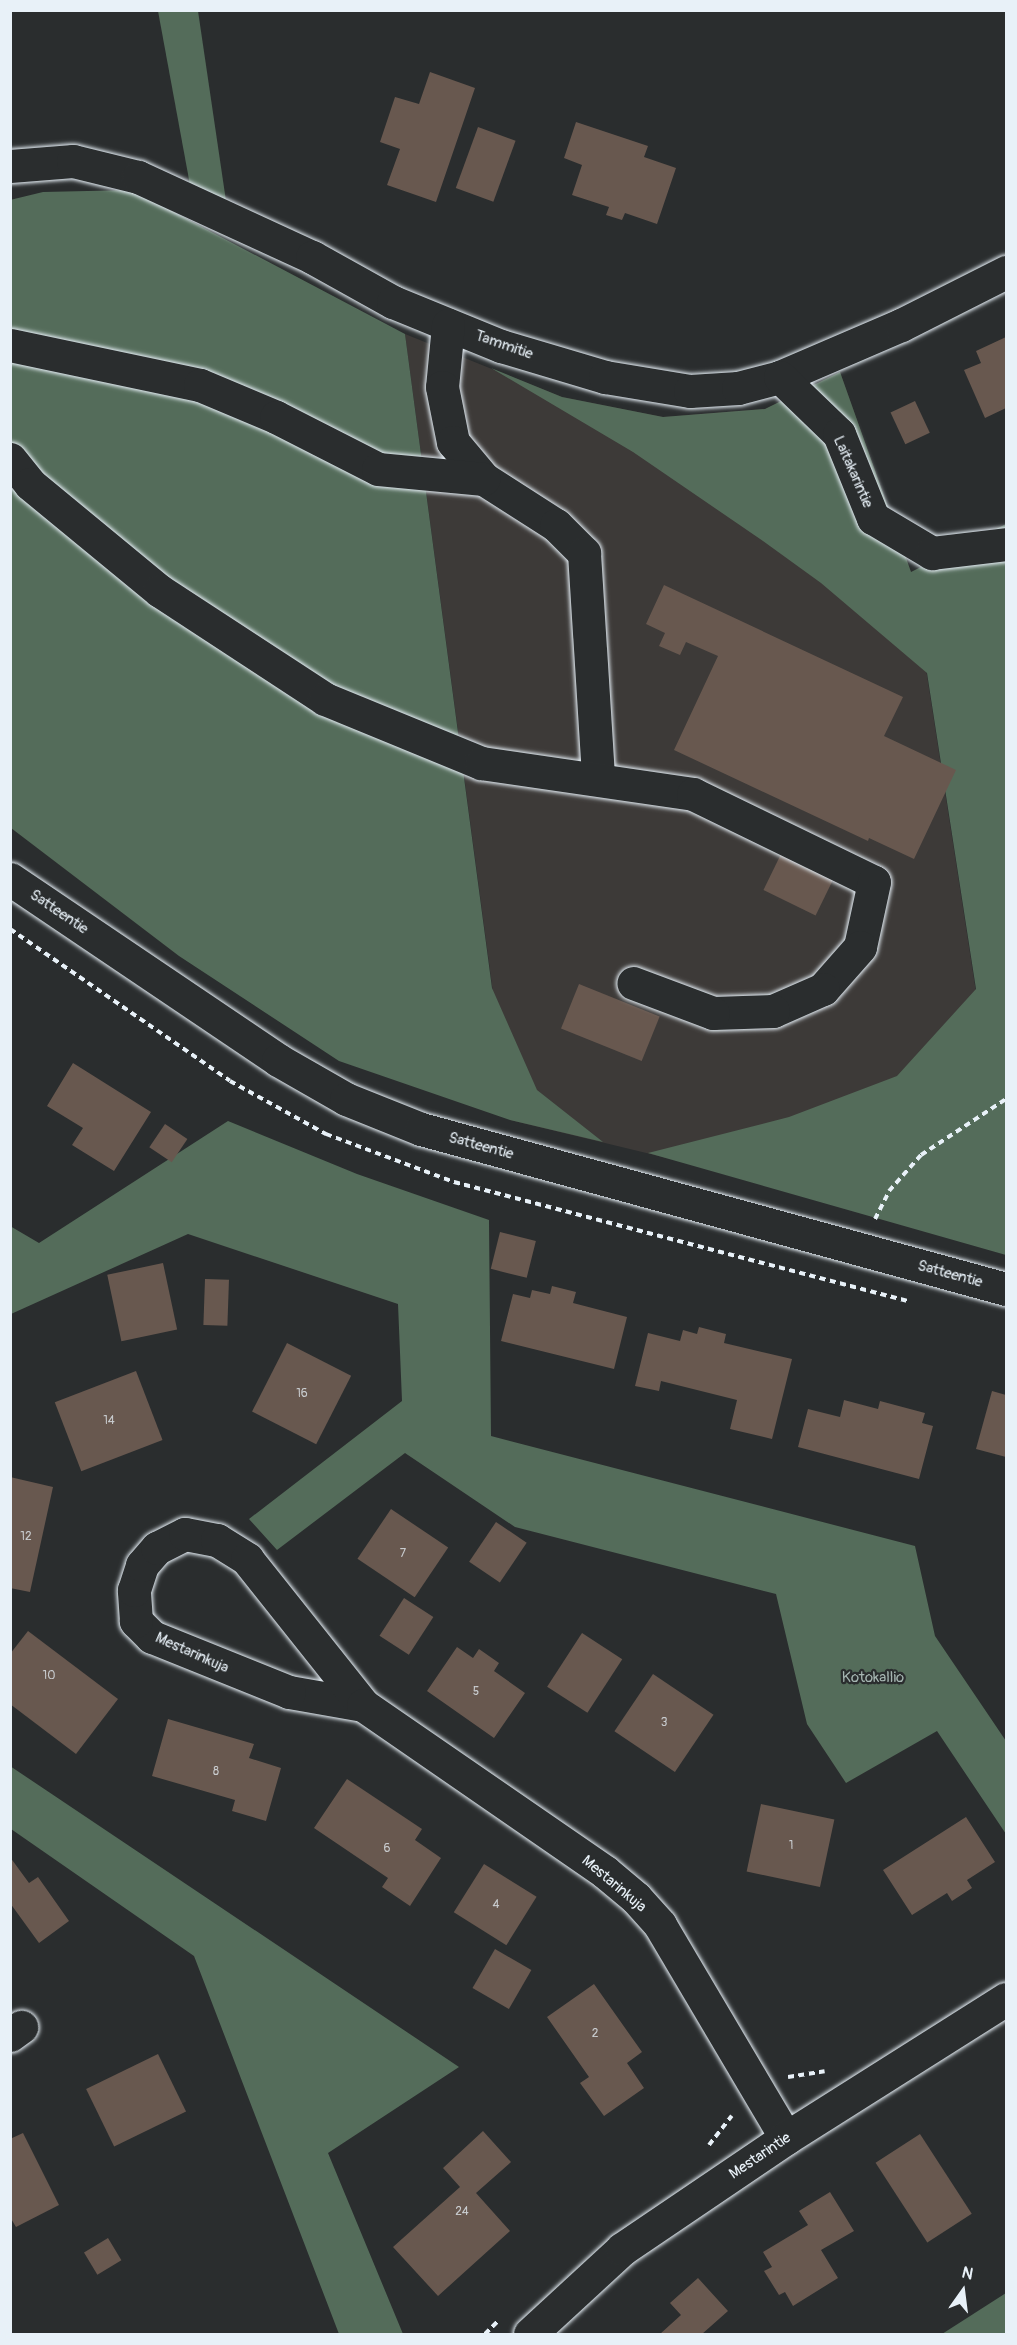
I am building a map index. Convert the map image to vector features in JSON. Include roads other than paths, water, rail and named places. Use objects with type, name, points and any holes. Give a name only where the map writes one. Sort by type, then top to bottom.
[{"type":"street","name":"Tammitie","points":[[10,166],[73,161],[138,177],[312,257],[393,302],[501,346],[605,377],[690,391],[738,388],[780,376],[901,325],[1006,272]]},
{"type":"street","points":[[448,325],[442,387],[453,442],[484,479],[556,525],[584,554],[598,778]]},
{"type":"street","points":[[10,345],[200,385],[276,417],[378,469],[484,479]]},
{"type":"street","name":"Laitakarintie","points":[[780,376],[839,434],[873,518],[932,553],[1006,543]]},
{"type":"street","points":[[10,459],[30,484],[160,591],[325,699],[481,762],[598,778],[693,795],[874,882],[860,947],[823,989],[773,1011],[713,1013],[633,983]]},
{"type":"street","name":"Satteentie","points":[[10,879],[278,1060],[346,1099],[421,1129],[1006,1289]]},
{"type":"street","name":"Mestarinkuja","points":[[363,1705],[289,1692],[152,1637],[136,1621],[134,1590],[142,1565],[157,1548],[185,1534],[217,1540],[248,1558],[363,1705],[605,1872],[636,1898],[660,1925],[786,2138]]},
{"type":"street","name":"Mestarintie","points":[[530,2334],[622,2249],[786,2138],[1006,1999]]},
{"type":"park label","name":"Kotokallio","points":[[873,1678]]}]
